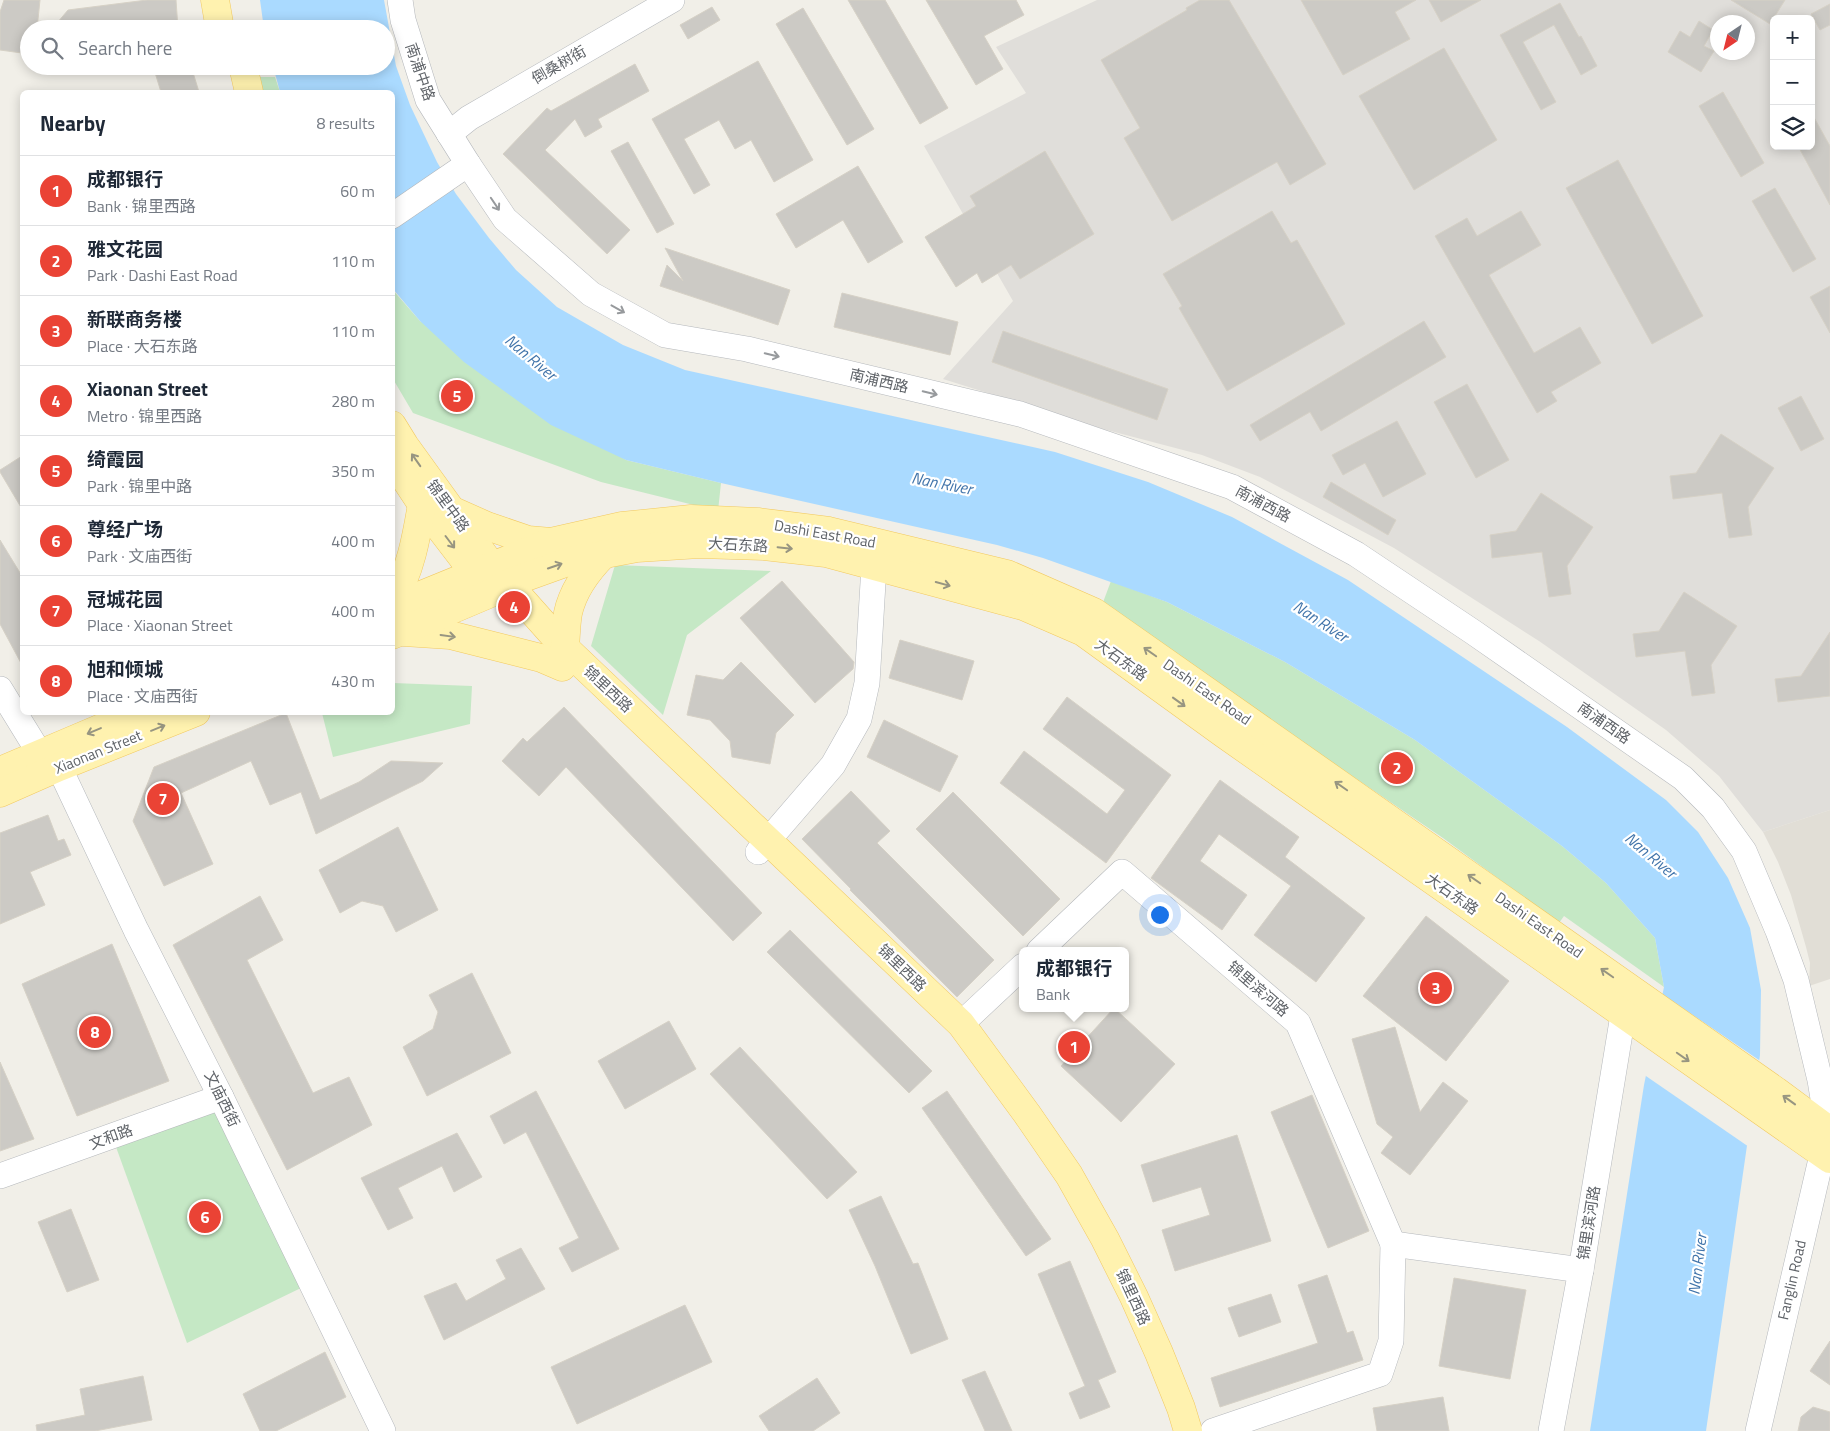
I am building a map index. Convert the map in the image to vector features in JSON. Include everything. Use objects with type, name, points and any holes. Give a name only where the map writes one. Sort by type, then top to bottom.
[{"type":"main road","points":[[215,0],[218,20]]},
{"type":"main road","points":[[233,0],[236,20]]},
{"type":"main road","points":[[228,75],[231,90]]},
{"type":"main road","points":[[246,75],[249,90]]},
{"type":"main road","name":"锦里中路","points":[[395,429],[451,510],[491,579]]},
{"type":"main road","name":"锦里中路","points":[[395,464],[422,504],[491,579]]},
{"type":"main road","points":[[395,596],[402,585],[422,504]]},
{"type":"main road","points":[[451,510],[487,526],[528,540],[552,542]]},
{"type":"main road","name":"Dashi East Road","points":[[491,579],[552,542],[622,526],[691,519],[758,522],[829,531],[1007,574],[1094,612],[1646,1001],[1827,1143]]},
{"type":"main road","name":"大石东路","points":[[491,579],[573,560],[637,548],[700,544],[764,546],[826,553],[1023,606],[1083,632],[1633,1022]]},
{"type":"main road","points":[[395,624],[450,635],[541,658],[564,657],[568,612],[578,586],[604,554]]},
{"type":"main road","points":[[395,624],[491,579]]},
{"type":"main road","name":"锦里西路","points":[[491,579],[564,657],[763,846],[961,1024],[1069,1175],[1105,1239],[1159,1353],[1188,1431]]},
{"type":"main road","name":"Xiaonan Street","points":[[0,793],[50,760],[133,715]]},
{"type":"main road","name":"Xiaonan Street","points":[[0,771],[50,760],[187,715]]},
{"type":"main road","name":"锦里西路","points":[[763,846],[839,926],[949,1034],[1026,1133],[1081,1218],[1162,1394],[1175,1431]]},
{"type":"main road","points":[[1633,1022],[1775,1121],[1827,1143]]},
{"type":"street","name":"南浦中路","points":[[400,0],[403,20],[428,100],[468,164]]},
{"type":"street","name":"倒桑树街","points":[[449,134],[468,118],[672,0]]},
{"type":"street","points":[[395,214],[468,164]]},
{"type":"street","name":"南浦西路","points":[[468,164],[505,219],[591,294],[665,335],[747,348],[1020,414],[1232,487],[1356,554],[1473,632],[1683,778],[1714,808],[1744,851],[1778,931],[1796,980],[1816,1063],[1827,1143]]},
{"type":"street","points":[[763,846],[833,765],[859,719],[867,683],[874,566]]},
{"type":"street","name":"文庙西街","points":[[0,689],[50,760],[221,1097],[383,1431]]},
{"type":"street","name":"锦里滨河路","points":[[1043,947],[1122,872],[1298,1023],[1393,1244]]},
{"type":"street","points":[[961,1024],[1019,970]]},
{"type":"street","name":"锦里滨河路","points":[[1551,1431],[1633,1022]]},
{"type":"street","name":"文和路","points":[[0,1176],[221,1097]]},
{"type":"street","name":"Fanglin Road","points":[[1758,1431],[1827,1143]]},
{"type":"street","points":[[1213,1431],[1380,1374],[1391,1341],[1393,1244],[1582,1270]]},
{"type":"shaded area","points":[[1097,0],[1830,0],[1830,810],[1763,832],[1719,776],[1666,730],[1539,641],[1394,548],[1260,477],[1202,455],[1103,429],[943,379],[1013,301],[924,146],[1026,93],[996,47]]},
{"type":"shaded area","points":[[1830,810],[1830,979],[1809,986],[1810,963],[1791,895],[1778,862],[1763,832]]},
{"type":"green space","points":[[251,77],[275,77],[279,90],[254,90]]},
{"type":"green space","points":[[395,292],[420,321],[626,460],[721,483],[718,511],[601,482],[413,413],[395,382]]},
{"type":"green space","points":[[615,565],[771,571],[687,635],[663,715],[591,646]]},
{"type":"green space","points":[[1111,581],[1167,602],[1285,662],[1415,740],[1562,846],[1606,883],[1655,938],[1664,987],[1564,916],[1559,923],[1443,838],[1102,605]]},
{"type":"green space","points":[[395,683],[472,686],[470,724],[333,757],[322,715],[395,715]]},
{"type":"green space","points":[[217,1110],[303,1287],[187,1343],[116,1147]]},
{"type":"water","points":[[260,0],[384,0],[388,20],[263,20]]},
{"type":"water","name":"Nan River","points":[[395,60],[410,105],[437,162],[456,194],[516,270],[557,307],[623,345],[685,370],[1055,452],[1148,482],[1232,517],[1348,580],[1567,727],[1666,800],[1698,832],[1728,878],[1750,928],[1761,990],[1760,1055],[1706,1431],[1590,1431],[1644,1085],[1664,987],[1655,938],[1606,883],[1562,846],[1415,740],[1285,662],[1167,602],[1043,558],[997,545],[626,460],[551,425],[464,362],[420,321],[395,291],[395,90],[279,90],[275,75],[395,75]]},
{"type":"pier","points":[[1659,992],[1762,1062],[1749,1147],[1643,1074]]},
{"type":"building","points":[[4,0],[40,0],[38,20],[20,20],[20,53],[0,50],[0,12]]},
{"type":"building","points":[[147,0],[176,0],[177,20],[60,20],[68,10]]},
{"type":"building","points":[[848,0],[885,0],[948,108],[920,124]]},
{"type":"building","points":[[926,0],[1016,0],[1024,15],[984,36],[1003,69],[976,85]]},
{"type":"building","points":[[1200,0],[1229,0],[1326,164],[1290,185],[1277,162],[1172,221],[1124,138],[1140,128],[1101,60],[1187,10],[1186,8]]},
{"type":"building","points":[[1301,0],[1416,0],[1395,12],[1410,39],[1343,75]]},
{"type":"building","points":[[1429,0],[1481,0],[1441,22]]},
{"type":"building","points":[[1731,0],[1785,0],[1776,15],[1770,15],[1770,24]]},
{"type":"building","points":[[1560,3],[1597,66],[1581,75],[1554,25],[1523,42],[1556,102],[1541,110],[1500,35]]},
{"type":"building","points":[[1830,4],[1830,25],[1820,30],[1815,21],[1815,15],[1811,14]]},
{"type":"building","points":[[712,7],[720,20],[688,39],[680,25]]},
{"type":"building","points":[[803,8],[874,129],[847,145],[776,24]]},
{"type":"building","points":[[1699,21],[1710,28],[1710,35],[1704,46],[1710,49],[1710,57],[1701,72],[1668,52],[1680,31],[1690,37]]},
{"type":"building","points":[[1444,48],[1497,140],[1414,190],[1359,96]]},
{"type":"building","points":[[758,61],[813,160],[774,182],[751,140],[735,149],[719,120],[684,139],[710,185],[694,194],[652,119]]},
{"type":"building","points":[[635,64],[649,91],[598,119],[602,127],[585,137],[575,119],[545,150],[630,230],[607,254],[503,154],[547,108],[551,111]]},
{"type":"building","points":[[156,75],[194,75],[198,90],[160,90]]},
{"type":"building","points":[[1723,92],[1764,163],[1741,177],[1699,106]]},
{"type":"building","points":[[1815,119],[1830,146],[1830,205],[1800,150],[1815,150]]},
{"type":"building","points":[[628,142],[674,224],[657,233],[611,151]]},
{"type":"building","points":[[1045,151],[1094,234],[1020,279],[1011,265],[982,283],[977,273],[956,287],[925,237],[976,206],[970,196]]},
{"type":"building","points":[[1618,160],[1703,316],[1652,344],[1566,188]]},
{"type":"building","points":[[858,166],[903,242],[868,263],[843,220],[796,248],[776,214]]},
{"type":"building","points":[[1775,188],[1816,259],[1793,272],[1752,201]]},
{"type":"building","points":[[1272,211],[1291,243],[1297,240],[1345,324],[1227,391],[1179,308],[1182,306],[1163,274]]},
{"type":"building","points":[[1521,211],[1541,245],[1489,275],[1534,353],[1580,327],[1601,363],[1551,392],[1557,401],[1537,413],[1435,236],[1467,218],[1477,236]]},
{"type":"building","points":[[665,248],[790,290],[778,325],[660,286],[667,265],[683,281]]},
{"type":"building","points":[[1830,286],[1830,333],[1810,297]]},
{"type":"building","points":[[842,293],[958,322],[950,355],[834,327]]},
{"type":"building","points":[[1424,321],[1446,357],[1321,431],[1310,412],[1260,441],[1250,425]]},
{"type":"building","points":[[1003,331],[1168,389],[1157,420],[992,362]]},
{"type":"building","points":[[1467,384],[1509,460],[1476,478],[1434,402]]},
{"type":"building","points":[[1801,396],[1824,439],[1801,451],[1778,408]]},
{"type":"building","points":[[1397,421],[1426,474],[1383,497],[1365,463],[1343,475],[1332,455]]},
{"type":"building","points":[[1721,434],[1774,468],[1748,507],[1752,535],[1729,538],[1722,493],[1673,499],[1670,476],[1696,473]]},
{"type":"building","points":[[20,457],[20,506],[0,472],[0,470]]},
{"type":"building","points":[[1331,482],[1396,520],[1388,535],[1323,497]]},
{"type":"building","points":[[1541,493],[1593,527],[1567,566],[1571,594],[1549,597],[1542,552],[1492,558],[1490,535],[1516,531]]},
{"type":"building","points":[[0,540],[20,573],[20,661],[0,624]]},
{"type":"building","points":[[782,581],[854,662],[853,669],[815,703],[740,618]]},
{"type":"building","points":[[1684,592],[1737,626],[1711,665],[1715,693],[1692,696],[1685,651],[1636,657],[1633,634],[1659,631]]},
{"type":"building","points":[[1830,632],[1830,696],[1778,702],[1775,679],[1801,676]]},
{"type":"building","points":[[900,640],[974,661],[962,700],[889,678]]},
{"type":"building","points":[[741,662],[794,715],[776,733],[770,764],[732,757],[730,741],[710,720],[687,715],[696,675],[723,680]]},
{"type":"building","points":[[1067,697],[1171,775],[1106,863],[1000,783],[1024,751],[1107,814],[1125,790],[1043,729]]},
{"type":"building","points":[[564,707],[762,913],[733,941],[566,767],[539,796],[502,761],[523,738],[527,742]]},
{"type":"building","points":[[281,715],[287,715],[320,800],[359,782],[391,761],[443,763],[423,781],[316,834],[301,792],[270,805],[251,761],[181,793],[213,864],[164,886],[133,821],[154,767]]},
{"type":"building","points":[[884,720],[958,756],[940,792],[867,757]]},
{"type":"building","points":[[1220,780],[1299,837],[1285,857],[1365,918],[1316,982],[1254,935],[1291,886],[1219,834],[1200,861],[1247,895],[1222,930],[1151,878]]},
{"type":"building","points":[[851,791],[890,831],[877,843],[994,960],[957,997],[802,839]]},
{"type":"building","points":[[953,792],[1060,899],[1023,936],[916,829]]},
{"type":"building","points":[[48,815],[58,841],[64,839],[71,855],[30,872],[45,905],[0,924],[0,833]]},
{"type":"building","points":[[398,827],[438,910],[396,932],[383,906],[362,901],[340,913],[319,870]]},
{"type":"building","points":[[260,896],[283,940],[247,960],[313,1093],[349,1077],[372,1125],[287,1170],[173,945]]},
{"type":"building","points":[[1426,916],[1509,981],[1446,1061],[1363,996]]},
{"type":"building","points":[[790,930],[932,1071],[909,1093],[767,952]]},
{"type":"building","points":[[112,944],[169,1081],[77,1116],[22,984]]},
{"type":"building","points":[[472,973],[511,1053],[427,1096],[403,1047],[433,1029],[438,1012],[429,995]]},
{"type":"building","points":[[1110,1012],[1118,1012],[1175,1064],[1121,1122],[1061,1066]]},
{"type":"building","points":[[669,1021],[696,1069],[625,1109],[598,1061]]},
{"type":"building","points":[[1395,1027],[1420,1112],[1443,1082],[1468,1101],[1410,1175],[1381,1153],[1393,1137],[1377,1124],[1352,1039]]},
{"type":"building","points":[[740,1047],[857,1172],[827,1199],[710,1074]]},
{"type":"building","points":[[0,1062],[34,1139],[0,1151]]},
{"type":"building","points":[[536,1091],[619,1249],[572,1272],[559,1248],[579,1238],[526,1132],[504,1144],[490,1116]]},
{"type":"building","points":[[947,1091],[1051,1239],[1026,1256],[922,1108]]},
{"type":"building","points":[[1312,1095],[1369,1231],[1328,1248],[1271,1112]]},
{"type":"building","points":[[457,1133],[482,1177],[454,1192],[442,1166],[398,1188],[413,1218],[388,1230],[361,1178]]},
{"type":"building","points":[[1237,1135],[1271,1241],[1175,1271],[1162,1230],[1210,1215],[1201,1187],[1153,1202],[1141,1165]]},
{"type":"building","points":[[881,1196],[913,1264],[918,1263],[948,1339],[911,1354],[875,1266],[849,1210]]},
{"type":"building","points":[[71,1209],[99,1280],[67,1292],[38,1222]]},
{"type":"building","points":[[521,1248],[545,1289],[444,1340],[424,1296],[456,1283],[466,1301],[506,1279],[496,1260]]},
{"type":"building","points":[[1070,1261],[1116,1372],[1098,1380],[1110,1407],[1080,1419],[1069,1393],[1085,1386],[1038,1274]]},
{"type":"building","points":[[1327,1275],[1347,1333],[1353,1331],[1363,1360],[1220,1407],[1211,1378],[1318,1343],[1298,1285]]},
{"type":"building","points":[[1454,1278],[1526,1290],[1510,1379],[1439,1366]]},
{"type":"building","points":[[1271,1294],[1281,1322],[1239,1337],[1228,1308]]},
{"type":"building","points":[[685,1305],[712,1362],[577,1424],[551,1367]]},
{"type":"building","points":[[1830,1341],[1830,1385],[1810,1371]]},
{"type":"building","points":[[325,1352],[346,1397],[276,1431],[260,1431],[243,1394]]},
{"type":"building","points":[[985,1371],[1012,1431],[985,1431],[962,1380]]},
{"type":"building","points":[[143,1376],[152,1420],[95,1431],[37,1431],[36,1425],[85,1415],[80,1389]]},
{"type":"building","points":[[817,1378],[840,1413],[813,1431],[769,1431],[759,1416]]},
{"type":"building","points":[[1443,1397],[1449,1431],[1377,1431],[1373,1408]]},
{"type":"building","points":[[1813,1407],[1830,1412],[1830,1431],[1798,1431],[1801,1417]]},
{"type":"place","name":"绮霞园","points":[[457,396]]},
{"type":"place","name":"Xiaonan Street","points":[[514,607]]},
{"type":"place","name":"雅文花园","points":[[1397,768]]},
{"type":"place","name":"冠城花园","points":[[163,799]]},
{"type":"place","name":"新联商务楼","points":[[1436,988]]},
{"type":"place","name":"旭和倾城","points":[[95,1032]]},
{"type":"place","name":"成都银行","points":[[1074,1047]]},
{"type":"place","name":"尊经广场","points":[[205,1217]]}]
